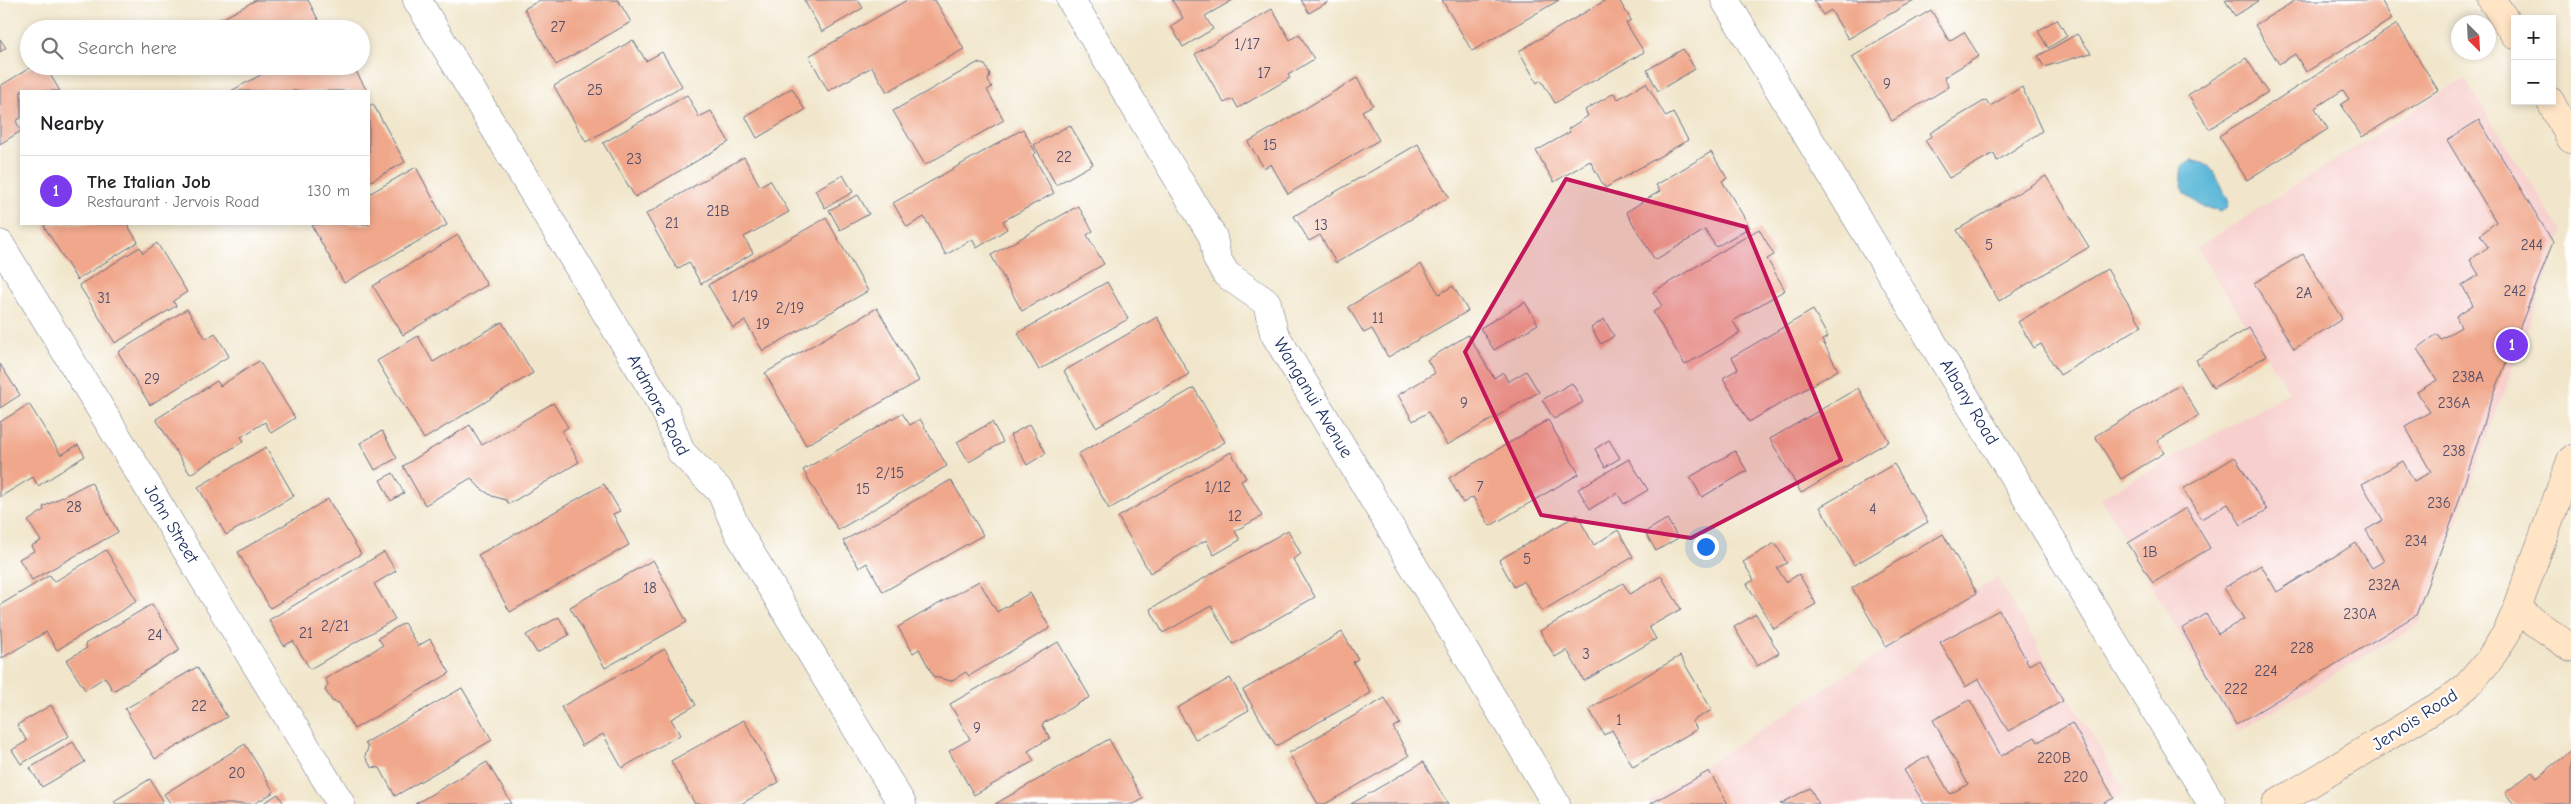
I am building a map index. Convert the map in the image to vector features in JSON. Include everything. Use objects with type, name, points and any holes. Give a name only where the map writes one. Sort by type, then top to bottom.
[{"type":"main road","points":[[2492,0],[2511,29]]},
{"type":"main road","points":[[2556,90],[2571,99]]},
{"type":"main road","points":[[2552,105],[2571,139]]},
{"type":"main road","name":"Jervois Road","points":[[2276,804],[2450,699],[2466,686],[2489,660],[2507,632],[2517,609],[2571,460]]},
{"type":"main road","points":[[2517,609],[2571,648]]},
{"type":"street","name":"Ardmore Road","points":[[417,0],[666,412],[681,452],[693,467],[722,492],[738,532],[902,804]]},
{"type":"street","name":"Wanganui Avenue","points":[[1071,0],[1213,237],[1221,267],[1232,278],[1267,302],[1274,333],[1556,804]]},
{"type":"street","name":"Albany Road","points":[[1726,0],[2212,804]]},
{"type":"street","name":"John Street","points":[[0,244],[341,804]]},
{"type":"highlighted area","points":[[1566,179],[1746,227],[1841,460],[1691,538],[1541,515],[1465,352]]},
{"type":"shaded area","points":[[2464,78],[2562,232],[2419,624],[2237,732],[2101,498],[2289,392],[2197,248]]},
{"type":"shaded area","points":[[1997,578],[2126,792],[2106,804],[1645,804]]},
{"type":"water","points":[[2192,160],[2205,164],[2214,172],[2229,202],[2227,208],[2220,212],[2199,204],[2187,195],[2181,183],[2181,172],[2184,166]]},
{"type":"building","points":[[256,0],[308,0],[318,20],[220,20]]},
{"type":"building","points":[[540,0],[618,0],[631,22],[556,65],[524,9]]},
{"type":"building","points":[[804,0],[858,0],[863,8],[822,32]]},
{"type":"building","points":[[907,0],[935,0],[964,49],[887,92],[872,67],[828,91],[809,56]]},
{"type":"building","points":[[1172,0],[1233,0],[1205,16],[1213,29],[1183,47],[1171,26],[1183,18]]},
{"type":"building","points":[[1301,0],[1326,0],[1328,2],[1309,13]]},
{"type":"building","points":[[1442,0],[1559,0],[1472,51]]},
{"type":"building","points":[[1606,0],[1619,0],[1631,20],[1626,23],[1644,52],[1555,103],[1541,80],[1537,83],[1519,51]]},
{"type":"building","points":[[1813,0],[1914,0],[1848,39],[1831,10],[1823,15]]},
{"type":"building","points":[[2225,0],[2260,0],[2235,16]]},
{"type":"building","points":[[2296,0],[2381,0],[2392,19],[2306,72],[2295,54],[2279,64],[2255,25]]},
{"type":"building","points":[[1272,9],[1290,40],[1299,34],[1314,59],[1288,75],[1290,78],[1238,108],[1233,99],[1224,103],[1195,54]]},
{"type":"building","points":[[1931,10],[1949,41],[1964,32],[1979,56],[1944,77],[1949,87],[1892,121],[1852,57]]},
{"type":"building","points":[[2057,19],[2067,36],[2048,48],[2038,31]]},
{"type":"building","points":[[2397,24],[2438,90],[2362,137],[2341,104],[2349,99],[2343,90],[2315,108],[2328,129],[2247,180],[2219,136]]},
{"type":"building","points":[[2077,34],[2091,53],[2044,67],[2038,56]]},
{"type":"building","points":[[0,39],[6,48],[0,52]]},
{"type":"building","points":[[633,40],[646,61],[662,52],[682,86],[586,142],[554,86]]},
{"type":"building","points":[[1683,49],[1695,69],[1658,91],[1647,70]]},
{"type":"building","points":[[2246,58],[2268,92],[2209,129],[2188,95]]},
{"type":"building","points":[[977,63],[985,65],[990,74],[988,81],[992,87],[987,90],[1004,120],[925,165],[893,111]]},
{"type":"building","points":[[20,74],[50,75],[59,90],[20,90],[20,119],[16,121],[20,132],[0,144],[0,86]]},
{"type":"building","points":[[260,75],[358,75],[366,90],[233,90]]},
{"type":"building","points":[[1357,78],[1373,105],[1362,111],[1379,140],[1288,194],[1271,164],[1264,168],[1248,142]]},
{"type":"building","points":[[1646,83],[1666,117],[1673,113],[1688,140],[1605,188],[1590,161],[1554,182],[1536,151],[1570,132],[1568,129],[1588,116],[1585,110],[1614,93],[1618,99]]},
{"type":"building","points":[[2022,87],[2042,131],[1997,161],[1994,153],[1949,178],[1925,140],[1932,136],[1930,133],[1986,100],[1990,106]]},
{"type":"building","points":[[792,88],[805,110],[757,138],[745,116]]},
{"type":"building","points":[[687,95],[699,117],[711,111],[729,142],[635,197],[603,143]]},
{"type":"building","points":[[373,104],[405,162],[370,181],[370,106]]},
{"type":"building","points":[[2479,120],[2553,242],[2487,412],[2455,513],[2416,615],[2236,725],[2182,629],[2206,614],[2218,634],[2244,619],[2224,588],[2261,565],[2277,592],[2356,543],[2372,568],[2384,561],[2366,530],[2383,520],[2362,484],[2403,461],[2414,481],[2431,472],[2405,426],[2430,412],[2417,392],[2437,380],[2417,349],[2437,334],[2441,339],[2461,327],[2456,316],[2473,305],[2462,285],[2479,275],[2470,260],[2488,247],[2480,235],[2496,222],[2447,140]]},
{"type":"building","points":[[1070,125],[1093,164],[1056,185],[1034,145]]},
{"type":"building","points":[[1023,129],[1036,153],[1033,155],[1054,193],[1003,221],[1007,229],[977,248],[972,239],[946,255],[924,217],[907,227],[893,203]]},
{"type":"building","points":[[1418,144],[1449,197],[1336,263],[1320,235],[1309,241],[1294,216]]},
{"type":"building","points":[[1711,152],[1727,178],[1722,181],[1750,227],[1716,247],[1705,230],[1655,260],[1626,212],[1660,191],[1656,185]]},
{"type":"building","points":[[744,157],[760,186],[770,180],[789,212],[744,237],[753,253],[701,284],[689,262],[677,269],[646,214]]},
{"type":"building","points":[[416,167],[447,225],[344,283],[312,226],[370,225],[370,193]]},
{"type":"building","points":[[843,175],[853,192],[825,208],[815,190]]},
{"type":"building","points":[[2046,176],[2089,247],[1999,301],[1957,230]]},
{"type":"building","points":[[858,195],[869,214],[840,230],[829,210]]},
{"type":"building","points":[[1078,206],[1093,231],[1087,235],[1104,264],[1022,311],[991,255]]},
{"type":"building","points":[[826,218],[868,291],[763,351],[745,321],[733,328],[708,285]]},
{"type":"building","points":[[128,225],[138,242],[77,280],[44,226]]},
{"type":"building","points":[[1759,229],[1774,255],[1767,259],[1785,290],[1733,321],[1740,333],[1685,365],[1653,312],[1662,306],[1653,292]]},
{"type":"building","points":[[458,235],[487,285],[403,335],[373,286]]},
{"type":"building","points":[[157,243],[187,292],[173,301],[176,306],[115,343],[79,285],[140,247],[143,253]]},
{"type":"building","points":[[2303,254],[2342,319],[2294,349],[2254,283]]},
{"type":"building","points":[[1421,264],[1439,294],[1453,286],[1468,311],[1388,357],[1372,329],[1364,333],[1348,307]]},
{"type":"building","points":[[2107,269],[2142,326],[2060,375],[2041,344],[2034,348],[2018,322]]},
{"type":"building","points":[[1107,282],[1128,319],[1039,370],[1018,333]]},
{"type":"building","points":[[1525,302],[1538,324],[1494,350],[1480,328]]},
{"type":"building","points":[[877,308],[919,381],[806,445],[765,373]]},
{"type":"building","points":[[187,309],[206,339],[215,333],[229,356],[150,405],[118,352]]},
{"type":"building","points":[[1813,310],[1828,337],[1822,340],[1838,370],[1749,422],[1723,378],[1738,369],[1732,357]]},
{"type":"building","points":[[1157,317],[1189,374],[1096,427],[1064,371]]},
{"type":"building","points":[[1604,319],[1614,336],[1601,344],[1591,328]]},
{"type":"building","points":[[502,322],[533,373],[424,439],[377,361],[418,336],[433,362]]},
{"type":"building","points":[[2249,328],[2266,356],[2213,388],[2196,360]]},
{"type":"building","points":[[1468,335],[1494,378],[1503,372],[1508,382],[1526,371],[1539,392],[1447,445],[1428,412],[1413,421],[1398,395],[1435,373],[1427,360]]},
{"type":"building","points":[[259,361],[295,418],[271,433],[265,422],[241,437],[244,441],[190,474],[156,419],[217,381],[220,386]]},
{"type":"building","points":[[0,364],[20,395],[0,408]]},
{"type":"building","points":[[1572,383],[1583,402],[1554,419],[1542,400]]},
{"type":"building","points":[[2180,385],[2199,416],[2157,441],[2164,453],[2121,479],[2095,436]]},
{"type":"building","points":[[1194,388],[1225,442],[1109,509],[1078,454]]},
{"type":"building","points":[[1858,388],[1889,441],[1801,493],[1770,439]]},
{"type":"building","points":[[553,403],[568,427],[562,431],[579,462],[509,504],[506,500],[492,496],[480,488],[471,478],[425,505],[403,466],[470,425],[482,445]]},
{"type":"building","points":[[29,404],[61,455],[78,445],[85,456],[38,486],[33,477],[0,497],[0,422]]},
{"type":"building","points":[[902,413],[910,425],[920,419],[947,466],[838,530],[803,470]]},
{"type":"building","points":[[1548,420],[1579,474],[1490,526],[1473,497],[1463,503],[1449,478]]},
{"type":"building","points":[[992,422],[1003,442],[969,462],[957,442]]},
{"type":"building","points":[[1030,424],[1046,453],[1027,465],[1010,435]]},
{"type":"building","points":[[382,431],[397,458],[375,470],[360,443]]},
{"type":"building","points":[[1609,440],[1620,458],[1605,467],[1595,449]]},
{"type":"building","points":[[266,447],[294,496],[226,535],[198,487]]},
{"type":"building","points":[[1735,451],[1747,471],[1702,497],[1690,477]]},
{"type":"building","points":[[1231,452],[1246,478],[1241,481],[1262,516],[1235,531],[1240,540],[1214,555],[1206,540],[1150,573],[1118,517]]},
{"type":"building","points":[[2235,457],[2267,510],[2241,525],[2228,504],[2201,519],[2183,489]]},
{"type":"building","points":[[1629,459],[1648,490],[1624,504],[1617,493],[1590,509],[1578,489]]},
{"type":"building","points":[[1894,464],[1928,522],[1854,565],[1820,507]]},
{"type":"building","points":[[393,473],[404,493],[391,501],[380,480]]},
{"type":"building","points":[[951,480],[983,535],[883,592],[867,563],[859,568],[843,541]]},
{"type":"building","points":[[91,482],[118,532],[32,580],[19,559],[34,551],[31,546],[41,541],[28,521],[44,510],[43,507]]},
{"type":"building","points":[[604,484],[620,511],[613,514],[629,545],[510,612],[478,555]]},
{"type":"building","points":[[328,499],[361,554],[270,608],[238,552]]},
{"type":"building","points":[[2186,508],[2210,548],[2153,583],[2128,543]]},
{"type":"building","points":[[1577,515],[1594,545],[1618,530],[1633,557],[1542,611],[1524,581],[1514,587],[1499,560]]},
{"type":"building","points":[[1667,519],[1678,538],[1656,551],[1645,532]]},
{"type":"building","points":[[1288,530],[1301,554],[1293,559],[1315,597],[1233,644],[1211,606],[1163,633],[1150,609]]},
{"type":"building","points":[[1943,534],[1977,593],[1886,646],[1852,588]]},
{"type":"building","points":[[1775,543],[1787,563],[1777,568],[1786,582],[1799,574],[1816,604],[1774,629],[1747,584],[1754,580],[1743,562]]},
{"type":"building","points":[[106,550],[137,601],[57,650],[46,632],[2,658],[0,605],[50,575],[54,582]]},
{"type":"building","points":[[384,552],[396,571],[374,584],[395,619],[310,669],[293,641],[284,646],[269,620]]},
{"type":"building","points":[[653,560],[687,622],[605,668],[570,607]]},
{"type":"building","points":[[1661,576],[1681,609],[1649,627],[1656,639],[1584,681],[1567,650],[1555,657],[1540,631],[1623,583],[1630,594]]},
{"type":"building","points":[[979,581],[997,612],[1030,593],[1050,628],[969,676],[966,672],[951,681],[934,677],[919,649],[913,653],[898,627]]},
{"type":"building","points":[[152,604],[180,650],[113,691],[105,677],[85,690],[66,660],[87,648],[85,644]]},
{"type":"building","points":[[1999,610],[2029,665],[2040,659],[2063,701],[2008,731],[1979,679],[1965,687],[1940,642]]},
{"type":"building","points":[[1756,614],[1779,653],[1757,666],[1734,627]]},
{"type":"building","points":[[559,617],[569,635],[537,653],[526,635]]},
{"type":"building","points":[[404,623],[418,646],[430,639],[450,673],[354,729],[339,703],[332,701],[325,690],[328,684],[325,679],[383,645],[378,638]]},
{"type":"building","points":[[1342,632],[1358,659],[1353,662],[1371,693],[1276,746],[1243,690]]},
{"type":"building","points":[[1058,642],[1090,697],[1042,724],[1050,738],[1028,751],[1034,761],[974,795],[949,751],[970,739],[950,704]]},
{"type":"building","points":[[665,649],[696,705],[671,719],[680,735],[622,768],[603,734],[582,746],[561,707]]},
{"type":"building","points":[[1680,656],[1712,710],[1692,721],[1697,729],[1633,767],[1612,730],[1604,735],[1589,709]]},
{"type":"building","points":[[197,667],[227,717],[155,759],[125,709]]},
{"type":"building","points":[[1230,678],[1249,710],[1196,740],[1177,708]]},
{"type":"building","points":[[462,688],[492,740],[395,796],[380,768],[371,767],[365,756],[368,748],[365,743]]},
{"type":"building","points":[[1385,698],[1400,724],[1393,727],[1409,756],[1325,804],[1318,804],[1289,753]]},
{"type":"building","points":[[1970,700],[2001,756],[2035,737],[2038,742],[2072,723],[2114,798],[2102,804],[1924,804],[1904,770],[1928,756],[1950,794],[1968,784],[1933,720]]},
{"type":"building","points":[[51,705],[69,736],[21,764],[12,750],[27,741],[17,725]]},
{"type":"building","points":[[744,720],[779,782],[741,804],[695,804],[671,761]]},
{"type":"building","points":[[1109,739],[1143,799],[1134,804],[995,804]]},
{"type":"building","points":[[73,742],[85,762],[42,787],[30,768]]},
{"type":"building","points":[[245,744],[274,792],[254,804],[171,804],[164,794]]},
{"type":"building","points":[[2571,751],[2571,804],[2514,804],[2505,793],[2532,772],[2537,778]]},
{"type":"building","points":[[487,762],[512,804],[415,804]]},
{"type":"building","points":[[1423,762],[1448,804],[1351,804]]},
{"type":"building","points":[[1709,771],[1728,804],[1650,804]]},
{"type":"building","points":[[150,779],[163,801],[158,804],[116,804],[114,801]]},
{"type":"building","points":[[1810,788],[1819,804],[1780,804]]},
{"type":"building","points":[[278,794],[284,804],[262,804]]},
{"type":"place","name":"The Italian Job","points":[[2512,345]]}]
